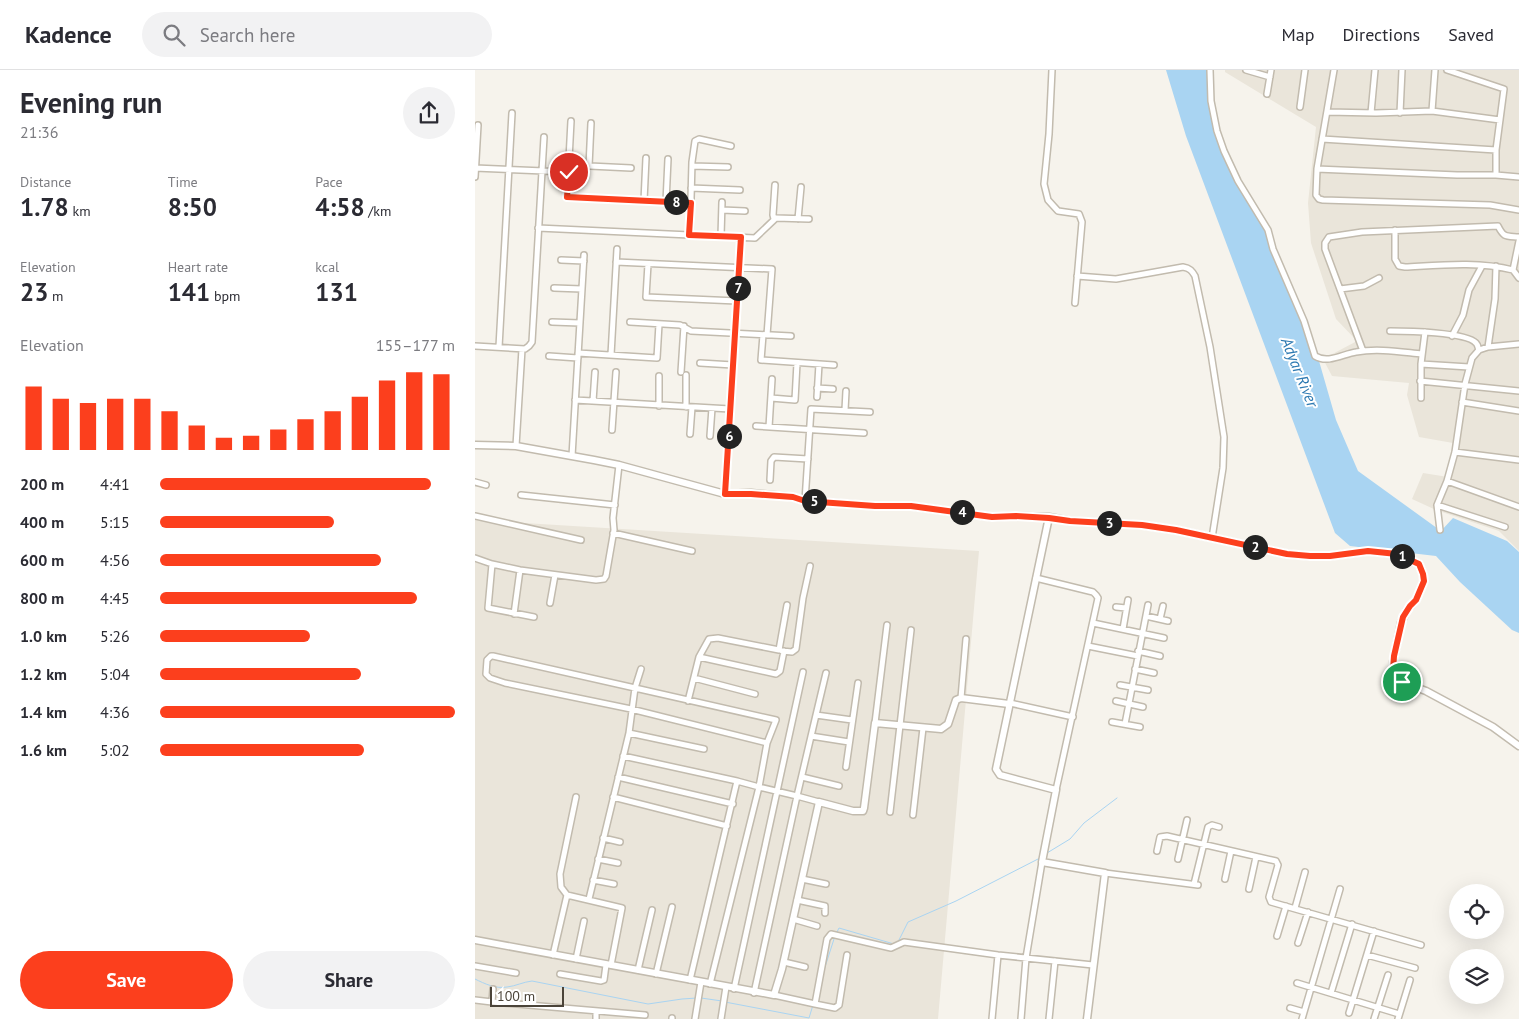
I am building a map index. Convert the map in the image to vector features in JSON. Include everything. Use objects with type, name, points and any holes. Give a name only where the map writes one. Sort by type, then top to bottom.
[{"type":"street","points":[[1051,70],[1049,134],[1044,184],[1048,200],[1058,211],[1079,214],[1082,222],[1075,303]]},
{"type":"street","points":[[1210,70],[1211,101],[1223,151],[1238,182],[1268,230],[1273,249],[1304,321],[1313,352],[1319,358],[1325,360],[1363,351],[1422,354]]},
{"type":"street","points":[[1246,70],[1270,77]]},
{"type":"street","points":[[1267,94],[1271,70]]},
{"type":"street","points":[[1300,106],[1305,70]]},
{"type":"street","points":[[1333,70],[1317,169],[1316,195],[1319,199],[1490,205],[1519,210]]},
{"type":"street","points":[[1371,113],[1375,70]]},
{"type":"street","points":[[1400,113],[1402,70]]},
{"type":"street","points":[[1432,112],[1435,70]]},
{"type":"street","points":[[1447,70],[1504,89],[1496,150],[1496,175]]},
{"type":"street","points":[[1327,112],[1432,112],[1500,120]]},
{"type":"street","points":[[499,347],[512,113]]},
{"type":"street","points":[[571,121],[567,197],[691,203]]},
{"type":"street","points":[[589,166],[591,123]]},
{"type":"street","points":[[475,177],[478,125]]},
{"type":"street","points":[[475,346],[522,349],[529,346],[532,339],[543,137]]},
{"type":"street","points":[[689,235],[692,166],[696,139],[731,146]]},
{"type":"street","points":[[1322,140],[1496,150]]},
{"type":"street","points":[[644,201],[646,158]]},
{"type":"street","points":[[666,202],[668,159]]},
{"type":"street","points":[[569,165],[631,168]]},
{"type":"street","points":[[692,166],[728,167]]},
{"type":"street","points":[[475,168],[569,172]]},
{"type":"street","points":[[1317,169],[1519,177]]},
{"type":"street","points":[[539,228],[755,238],[774,219],[775,185]]},
{"type":"street","points":[[798,219],[801,187]]},
{"type":"street","points":[[691,188],[740,190]]},
{"type":"street","points":[[721,236],[722,202]]},
{"type":"street","points":[[722,210],[745,211]]},
{"type":"street","points":[[774,219],[809,219]]},
{"type":"street","points":[[1363,351],[1325,249],[1326,239],[1335,235],[1395,230],[1498,226],[1502,235],[1519,239],[1513,270]]},
{"type":"street","points":[[1395,230],[1395,259],[1399,266],[1461,264],[1496,266],[1513,270],[1519,278]]},
{"type":"street","points":[[725,494],[741,237]]},
{"type":"street","points":[[611,355],[617,248]]},
{"type":"street","points":[[561,260],[584,258],[572,456]]},
{"type":"street","points":[[617,262],[772,269],[761,360],[834,365]]},
{"type":"street","points":[[648,264],[646,297],[737,301]]},
{"type":"street","points":[[1452,336],[1463,315],[1467,294],[1482,266]]},
{"type":"street","points":[[1488,347],[1495,299],[1496,266]]},
{"type":"street","points":[[1077,276],[1116,279],[1183,267],[1193,271],[1210,347],[1224,437],[1223,468],[1212,538]]},
{"type":"street","points":[[1340,289],[1364,286],[1379,278]]},
{"type":"street","points":[[554,288],[582,289]]},
{"type":"street","points":[[552,322],[580,323]]},
{"type":"street","points":[[630,322],[684,326],[691,331],[791,336]]},
{"type":"street","points":[[549,356],[611,355],[657,358],[659,324]]},
{"type":"street","points":[[684,326],[683,373],[689,407],[690,434]]},
{"type":"street","points":[[1390,331],[1425,332],[1452,336],[1475,342],[1479,350]]},
{"type":"street","points":[[1421,398],[1421,364],[1425,332]]},
{"type":"street","points":[[1440,530],[1437,505],[1447,481],[1455,452],[1465,384],[1472,358],[1479,350],[1488,347],[1519,344]]},
{"type":"street","points":[[516,446],[522,349]]},
{"type":"street","points":[[700,363],[733,365]]},
{"type":"street","points":[[771,398],[795,400],[797,363]]},
{"type":"street","points":[[817,398],[819,364]]},
{"type":"street","points":[[1421,364],[1469,367]]},
{"type":"street","points":[[593,401],[595,372]]},
{"type":"street","points":[[612,430],[616,372]]},
{"type":"street","points":[[659,376],[659,406]]},
{"type":"street","points":[[769,427],[772,379]]},
{"type":"street","points":[[1420,381],[1519,390]]},
{"type":"street","points":[[817,388],[833,389]]},
{"type":"street","points":[[845,410],[846,391]]},
{"type":"street","points":[[575,400],[730,409]]},
{"type":"street","points":[[1462,402],[1519,411]]},
{"type":"street","points":[[710,436],[712,408]]},
{"type":"street","points":[[805,501],[811,408],[870,412]]},
{"type":"street","points":[[756,426],[864,433]]},
{"type":"street","points":[[475,445],[516,446],[619,465],[725,494],[793,497],[805,501],[875,506],[911,506],[992,517],[1016,516],[1142,525],[1176,530],[1287,554],[1310,556],[1373,552],[1397,554],[1413,561],[1422,569],[1424,581],[1416,600],[1407,610],[1401,623],[1393,662],[1395,674],[1402,682],[1426,691],[1493,727],[1519,746]]},
{"type":"street","points":[[1455,452],[1519,460]]},
{"type":"street","points":[[770,480],[771,461],[774,457],[808,459]]},
{"type":"street","points":[[475,558],[520,570],[604,579],[613,533],[619,465]]},
{"type":"street","points":[[1447,481],[1519,506]]},
{"type":"street","points":[[475,482],[486,485]]},
{"type":"street","points":[[521,495],[615,505]]},
{"type":"street","points":[[1437,505],[1505,527]]},
{"type":"street","points":[[475,516],[581,540]]},
{"type":"street","points":[[1049,518],[997,765],[1000,775],[1055,790]]},
{"type":"street","points":[[613,533],[692,551]]},
{"type":"street","points":[[492,564],[488,608],[534,617]]},
{"type":"street","points":[[688,700],[699,657],[709,639],[782,651],[792,652],[796,649],[803,598],[810,566]]},
{"type":"street","points":[[514,614],[520,570]]},
{"type":"street","points":[[550,603],[555,575]]},
{"type":"street","points":[[1021,1019],[1026,958],[1055,790],[1097,604],[1097,594],[1036,578]]},
{"type":"street","points":[[1123,629],[1128,600]]},
{"type":"street","points":[[1125,724],[1148,604]]},
{"type":"street","points":[[699,657],[776,674],[780,671],[787,605]]},
{"type":"street","points":[[1160,619],[1163,606]]},
{"type":"street","points":[[1116,607],[1127,608]]},
{"type":"street","points":[[1146,616],[1168,620]]},
{"type":"street","points":[[1093,623],[1164,638]]},
{"type":"street","points":[[623,756],[863,811],[865,808],[887,625]]},
{"type":"street","points":[[890,812],[911,630]]},
{"type":"street","points":[[961,698],[966,639]]},
{"type":"street","points":[[1088,646],[1161,656]]},
{"type":"street","points":[[710,984],[759,787],[767,743],[776,720],[493,656],[487,660],[486,674],[490,678],[523,687],[631,709],[767,743]]},
{"type":"street","points":[[589,899],[629,733],[631,709],[641,669]]},
{"type":"street","points":[[1135,670],[1154,673]]},
{"type":"street","points":[[734,989],[803,672]]},
{"type":"street","points":[[754,993],[826,673]]},
{"type":"street","points":[[693,678],[755,694]]},
{"type":"street","points":[[846,767],[858,683]]},
{"type":"street","points":[[1120,685],[1148,690]]},
{"type":"street","points":[[875,723],[941,729],[948,724],[954,702],[961,698],[1009,704],[1073,717]]},
{"type":"street","points":[[1116,701],[1143,707]]},
{"type":"street","points":[[816,715],[852,720]]},
{"type":"street","points":[[1112,722],[1140,727]]},
{"type":"street","points":[[913,816],[923,728]]},
{"type":"street","points":[[629,733],[704,750]]},
{"type":"street","points":[[811,736],[849,742]]},
{"type":"street","points":[[802,776],[839,786]]},
{"type":"street","points":[[618,777],[733,804]]},
{"type":"street","points":[[690,980],[737,781]]},
{"type":"street","points":[[560,974],[604,980],[622,908],[567,895],[561,887],[560,874],[576,797]]},
{"type":"street","points":[[613,798],[727,826]]},
{"type":"street","points":[[774,996],[784,962],[819,802]]},
{"type":"street","points":[[1178,859],[1187,820]]},
{"type":"street","points":[[1042,862],[1105,873],[1196,885],[1203,844],[1209,826],[1219,827]]},
{"type":"street","points":[[1157,851],[1160,837],[1167,836],[1278,862],[1269,897],[1271,902],[1421,945]]},
{"type":"street","points":[[603,838],[620,842]]},
{"type":"street","points":[[1225,879],[1231,851]]},
{"type":"street","points":[[1249,889],[1256,856]]},
{"type":"street","points":[[598,859],[618,863]]},
{"type":"street","points":[[1295,908],[1305,872]]},
{"type":"street","points":[[1087,1019],[1105,873]]},
{"type":"street","points":[[802,879],[827,884]]},
{"type":"street","points":[[593,880],[614,884]]},
{"type":"street","points":[[1302,1019],[1340,889]]},
{"type":"street","points":[[553,955],[567,895]]},
{"type":"street","points":[[797,900],[825,906],[825,913]]},
{"type":"street","points":[[1277,936],[1286,906]]},
{"type":"street","points":[[656,974],[672,907]]},
{"type":"street","points":[[638,970],[651,910]]},
{"type":"street","points":[[1298,943],[1308,912]]},
{"type":"street","points":[[793,919],[817,926]]},
{"type":"street","points":[[576,959],[584,921]]},
{"type":"street","points":[[1331,993],[1352,924]]},
{"type":"street","points":[[1349,1013],[1374,931]]},
{"type":"street","points":[[815,1004],[827,939],[831,934],[891,948],[904,942],[998,955],[1093,965]]},
{"type":"street","points":[[475,940],[835,1008],[839,1005],[847,955]]},
{"type":"street","points":[[991,1019],[998,955]]},
{"type":"street","points":[[1367,955],[1415,968]]},
{"type":"street","points":[[1049,1019],[1055,961]]},
{"type":"street","points":[[784,962],[805,967]]},
{"type":"street","points":[[475,966],[515,973]]},
{"type":"street","points":[[1374,1019],[1388,975]]},
{"type":"street","points":[[1297,983],[1377,1007],[1398,1016],[1410,980]]},
{"type":"street","points":[[695,1019],[701,982]]},
{"type":"street","points":[[721,1019],[726,987]]},
{"type":"street","points":[[492,1002],[493,989]]},
{"type":"street","points":[[475,1000],[596,1011],[616,1016],[645,1015]]},
{"type":"street","points":[[1290,1008],[1304,1012]]},
{"type":"street","points":[[596,1011],[596,1019]]},
{"type":"shaded area","points":[[1225,70],[1519,70],[1519,551],[1499,531],[1436,510],[1412,499],[1423,473],[1448,477],[1453,443],[1419,437],[1407,395],[1409,383],[1332,376],[1323,359],[1357,341],[1336,319],[1311,243],[1308,203],[1316,127],[1225,72]]},
{"type":"shaded area","points":[[475,520],[979,551],[938,1019],[475,1019]]},
{"type":"water","name":"Adyar River","points":[[1166,70],[1212,70],[1211,103],[1226,158],[1275,246],[1319,361],[1336,420],[1358,471],[1441,531],[1453,518],[1507,541],[1519,552],[1519,633],[1512,630],[1460,582],[1436,556],[1350,546],[1335,533],[1186,136]]},
{"type":"waterway","points":[[1047,853],[1070,839],[1084,823],[1117,798]]},
{"type":"waterway","points":[[898,942],[908,922],[956,901],[1040,858]]},
{"type":"waterway","points":[[837,932],[839,928],[894,944]]},
{"type":"waterway","points":[[824,970],[835,936]]},
{"type":"waterway","points":[[475,979],[495,987],[532,981],[648,1004],[697,998]]},
{"type":"waterway","points":[[701,998],[722,1001]]},
{"type":"waterway","points":[[725,1002],[809,1018],[813,1005]]},
{"type":"route","points":[[569,172],[567,197],[691,203],[689,235],[741,237],[725,494],[793,497],[805,501],[875,506],[911,506],[977,516],[1016,516],[1142,525],[1176,530],[1287,554],[1330,556],[1368,551],[1397,554],[1419,564],[1424,581],[1416,600],[1407,610],[1401,623],[1393,670],[1402,682]]}]
